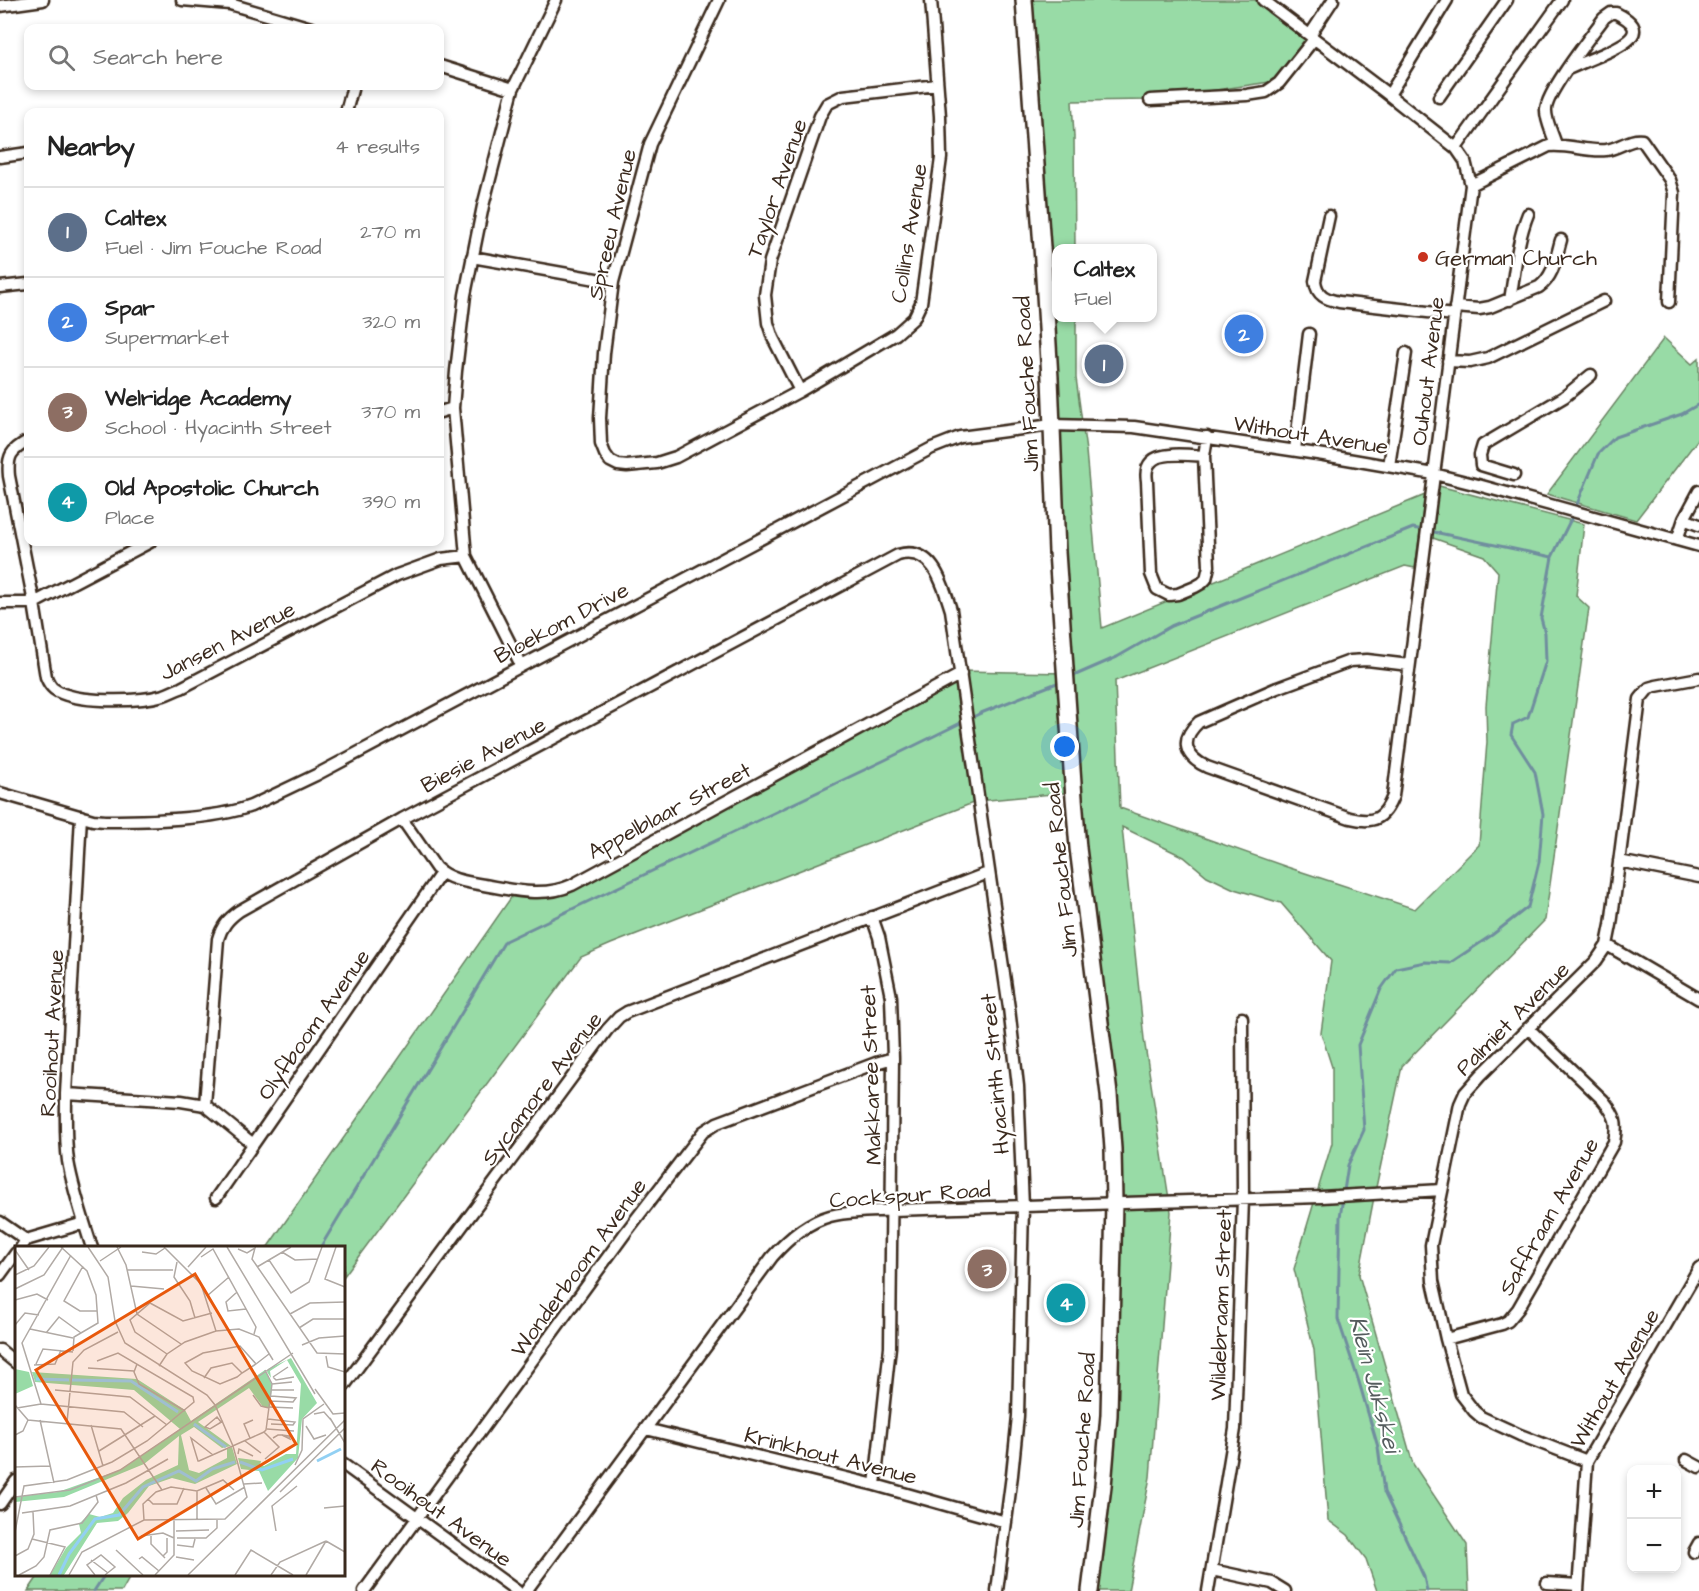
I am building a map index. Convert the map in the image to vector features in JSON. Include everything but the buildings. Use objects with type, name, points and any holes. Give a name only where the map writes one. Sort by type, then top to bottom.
[{"type":"street","points":[[0,6],[43,0]]},
{"type":"street","points":[[182,0],[216,1],[298,24]]},
{"type":"street","points":[[521,665],[466,556],[453,408],[465,296],[483,206],[513,89],[556,0]]},
{"type":"street","name":"Spreeu Avenue","points":[[618,465],[610,461],[605,454],[601,444],[600,425],[604,353],[613,282],[650,144],[719,0]]},
{"type":"street","name":"Collins Avenue","points":[[618,465],[637,466],[676,457],[800,391],[896,333],[914,318],[921,303],[941,158],[931,0]]},
{"type":"street","name":"Jim Fouche Road","points":[[1024,0],[1043,261],[1057,552],[1078,848],[1109,1094],[1113,1149],[1109,1415],[1090,1591]]},
{"type":"street","points":[[1150,100],[1247,95],[1266,92],[1274,88],[1312,37],[1333,0]]},
{"type":"street","points":[[1389,95],[1447,0]]},
{"type":"street","points":[[1439,97],[1507,0]]},
{"type":"street","points":[[1456,148],[1562,0]]},
{"type":"street","name":"Ouhout Avenue","points":[[1267,1],[1456,148],[1465,161],[1471,185],[1393,796],[1384,813],[1377,818],[1369,821],[1350,818],[1207,767],[1194,760],[1187,748],[1189,734],[1199,722],[1298,680],[1350,661],[1367,660],[1409,665]]},
{"type":"street","points":[[1556,145],[1546,110],[1551,94],[1568,69],[1604,18],[1616,13],[1633,27],[1632,37],[1622,46],[1568,69]]},
{"type":"street","points":[[444,67],[513,89]]},
{"type":"street","name":"Taylor Avenue","points":[[800,391],[773,338],[768,323],[765,295],[770,261],[820,116],[827,104],[843,96],[937,85]]},
{"type":"street","points":[[347,108],[351,90]]},
{"type":"street","points":[[1471,185],[1544,148],[1556,145],[1610,150],[1636,139],[1642,140],[1670,180],[1674,193],[1670,302]]},
{"type":"street","points":[[0,157],[24,154]]},
{"type":"street","points":[[1510,300],[1518,247],[1528,214]]},
{"type":"street","points":[[1329,216],[1316,288],[1324,298],[1339,302],[1455,311],[1490,307],[1545,283],[1553,270],[1561,240]]},
{"type":"street","points":[[472,257],[613,282]]},
{"type":"street","points":[[0,287],[24,284]]},
{"type":"street","points":[[1448,361],[1470,362],[1488,358],[1605,301]]},
{"type":"street","points":[[1295,450],[1309,334]]},
{"type":"street","points":[[1389,466],[1406,353]]},
{"type":"street","points":[[1478,485],[1483,445],[1564,397],[1591,375]]},
{"type":"street","points":[[444,411],[453,408]]},
{"type":"street","name":"Without Avenue","points":[[1052,425],[1134,427],[1295,450],[1434,474],[1699,546]]},
{"type":"street","name":"Bloekom Drive","points":[[0,793],[105,821],[201,816],[242,809],[297,784],[940,444],[960,437],[1052,425]]},
{"type":"street","points":[[1204,456],[1164,456],[1155,458],[1148,467],[1146,481],[1151,574],[1157,589],[1169,595],[1178,594],[1202,583],[1208,573],[1204,456],[1207,437]]},
{"type":"street","name":"Jansen Avenue","points":[[24,443],[10,455],[9,476],[46,677],[52,688],[65,693],[99,699],[126,700],[163,695],[181,688],[397,574],[441,559],[466,556]]},
{"type":"street","points":[[1481,465],[1515,475]]},
{"type":"street","points":[[1677,540],[1684,519],[1699,491]]},
{"type":"street","points":[[1684,519],[1699,525]]},
{"type":"street","points":[[0,603],[34,603],[142,546]]},
{"type":"street","name":"Biesie Avenue","points":[[205,1106],[218,939],[228,919],[402,819],[898,555],[914,553],[928,561]]},
{"type":"street","name":"Hyacinth Street","points":[[928,561],[939,578],[951,610],[1018,1086],[1023,1207],[1018,1416],[997,1591]]},
{"type":"street","name":"Appelblaar Street","points":[[441,873],[461,881],[518,891],[566,888],[961,674]]},
{"type":"street","name":"Palmiet Avenue","points":[[1587,1461],[1520,1436],[1481,1417],[1461,1394],[1433,1281],[1431,1245],[1457,1117],[1465,1093],[1596,961],[1607,945],[1640,699],[1649,688],[1699,678]]},
{"type":"street","name":"Rooihout Avenue","points":[[81,816],[66,1094],[66,1132],[68,1161],[91,1246]]},
{"type":"street","points":[[402,819],[441,873]]},
{"type":"street","points":[[1619,861],[1699,877]]},
{"type":"street","name":"Olyfboom Avenue","points":[[216,1198],[441,873]]},
{"type":"street","name":"Sycamore Avenue","points":[[345,1385],[607,1030],[619,1017],[988,873]]},
{"type":"street","name":"Makkaree Street","points":[[872,917],[879,937],[891,997],[893,1058],[890,1347],[875,1485]]},
{"type":"street","points":[[1607,945],[1699,999]]},
{"type":"street","name":"Wildebraam Street","points":[[1208,1591],[1235,1429],[1244,1199],[1242,1018]]},
{"type":"street","name":"Saffraan Avenue","points":[[1446,1339],[1502,1324],[1508,1320],[1522,1302],[1614,1142],[1616,1120],[1613,1111],[1528,1028]]},
{"type":"street","name":"Wonderboom Avenue","points":[[364,1591],[626,1232],[703,1132],[717,1123],[893,1058]]},
{"type":"street","points":[[66,1094],[181,1101],[205,1106],[253,1144]]},
{"type":"street","name":"Cockspur Road","points":[[526,1591],[737,1303],[782,1246],[812,1224],[829,1216],[892,1210],[1442,1190]]},
{"type":"street","points":[[0,1222],[23,1244],[84,1223]]},
{"type":"street","points":[[0,1275],[15,1254]]},
{"type":"street","name":"Without Avenue","points":[[1547,1583],[1578,1588],[1587,1461],[1699,1268]]},
{"type":"street","points":[[0,1350],[15,1362]]},
{"type":"street","name":"Krinkhout Avenue","points":[[646,1429],[875,1485],[1006,1522]]},
{"type":"street","points":[[1686,1460],[1699,1467]]},
{"type":"street","name":"Rooihout Avenue","points":[[345,1466],[517,1591]]},
{"type":"street","points":[[0,1504],[15,1482]]},
{"type":"street","points":[[1212,1570],[1272,1583],[1285,1591]]},
{"type":"green space","points":[[1025,0],[1268,0],[1316,36],[1276,81],[1150,100],[1072,101],[1075,244],[1052,244],[1052,322],[1076,322],[1076,378],[1086,451],[1102,628],[1425,495],[1415,568],[1405,566],[1115,681],[1120,808],[1415,909],[1479,845],[1487,742],[1486,706],[1498,572],[1484,556],[1430,537],[1439,486],[1584,524],[1576,596],[1589,608],[1545,920],[1402,1066],[1359,1275],[1413,1464],[1467,1545],[1469,1591],[1377,1591],[1366,1559],[1348,1535],[1328,1520],[1314,1350],[1294,1269],[1332,1143],[1332,1067],[1321,1033],[1331,961],[1281,903],[1234,889],[1207,876],[1184,857],[1122,827],[1144,1039],[1171,1212],[1150,1477],[1128,1591],[1092,1591],[1114,1202],[1074,792],[978,801],[581,957],[345,1275],[345,1246],[268,1246],[517,889],[559,886],[960,671],[1066,673]]},
{"type":"green space","points":[[1664,338],[1692,364],[1699,358],[1699,438],[1636,520],[1547,494]]},
{"type":"green space","points":[[38,1576],[130,1576],[122,1591],[28,1591]]},
{"type":"waterway","name":"Klein Jukskei","points":[[1575,509],[1598,454],[1615,437],[1682,414],[1699,404]]},
{"type":"waterway","name":"Klein Jukskei","points":[[1427,1591],[1424,1577],[1384,1492],[1378,1447],[1338,1319],[1340,1217],[1348,1165],[1364,1130],[1358,1045],[1381,989],[1396,968],[1425,962],[1450,963],[1528,907],[1539,862],[1543,814],[1535,772],[1511,735],[1513,724],[1528,717],[1546,661],[1545,633],[1541,618],[1552,557],[1573,515]]},
{"type":"waterway","points":[[1071,677],[1117,657],[1171,626],[1413,528],[1418,529]]},
{"type":"waterway","points":[[1434,532],[1552,557]]},
{"type":"waterway","points":[[321,1246],[505,941],[981,713],[1062,681]]},
{"type":"waterway","points":[[94,1591],[104,1576]]},
{"type":"place","name":"German Church","points":[[1423,257]]},
{"type":"place","name":"Spar","points":[[1244,334]]},
{"type":"place","name":"Caltex","points":[[1104,364]]},
{"type":"place","name":"Welridge Academy","points":[[987,1269]]},
{"type":"place","name":"Old Apostolic Church","points":[[1066,1303]]}]
